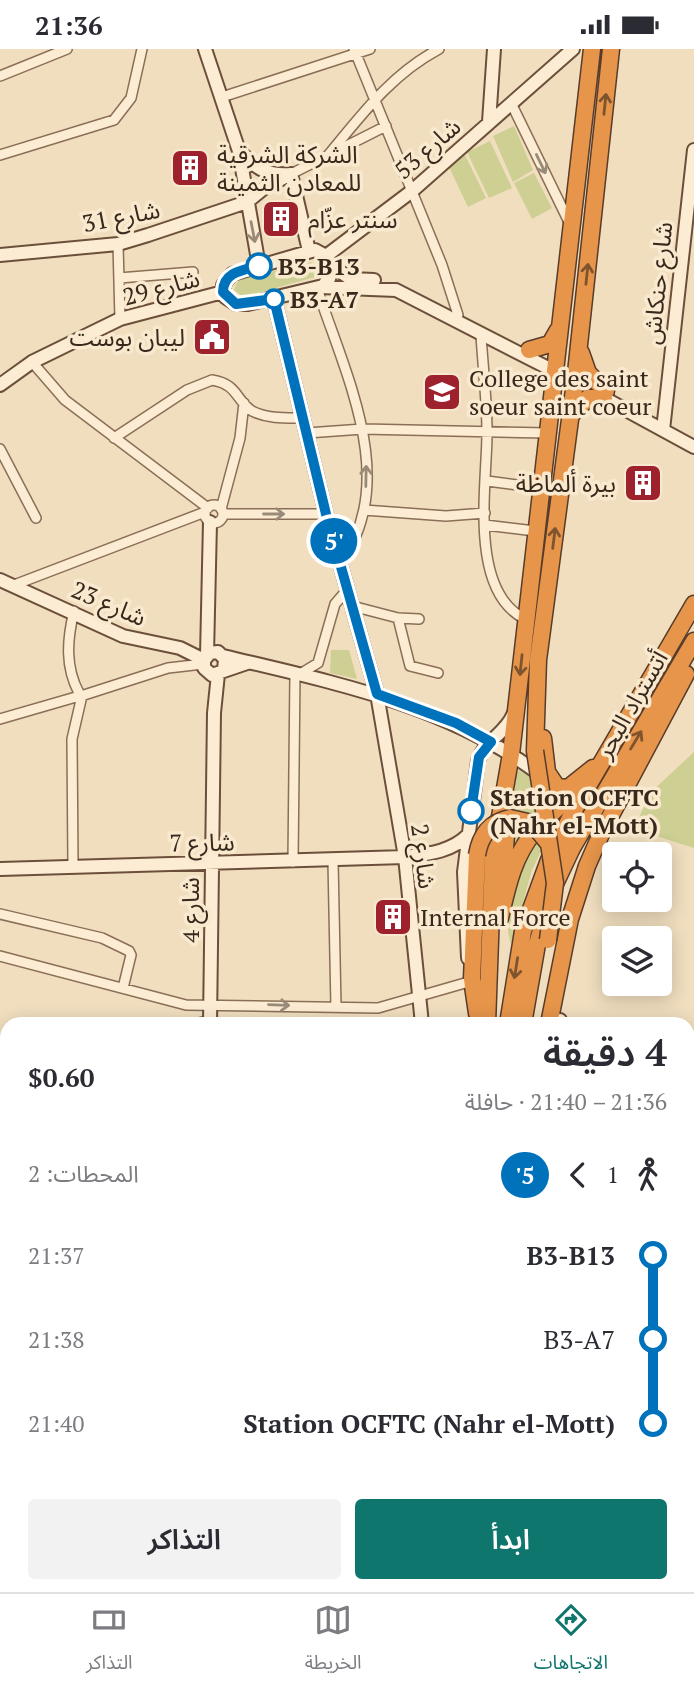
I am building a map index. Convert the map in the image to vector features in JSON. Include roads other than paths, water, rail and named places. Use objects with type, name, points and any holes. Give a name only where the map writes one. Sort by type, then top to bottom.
[{"type":"highway","points":[[487,1017],[484,853],[493,818],[504,792],[511,754],[592,49]]},
{"type":"highway","points":[[535,1017],[535,1003],[555,893],[552,853],[535,751],[535,690],[571,417],[611,49]]},
{"type":"highway","points":[[530,351],[551,344],[562,317]]},
{"type":"highway","points":[[556,367],[566,368],[579,343]]},
{"type":"highway","points":[[579,343],[588,373],[605,394]]},
{"type":"highway","points":[[530,351],[575,382],[605,394]]},
{"type":"highway","points":[[571,417],[583,400],[605,394]]},
{"type":"highway","points":[[549,577],[556,596],[543,729],[546,768],[554,784],[568,788],[595,766]]},
{"type":"highway","name":"أتستراد البحر","points":[[509,1017],[517,960],[533,899],[558,840],[694,604]]},
{"type":"highway","name":"أتستراد البحر","points":[[524,1017],[537,944],[554,886],[586,823],[694,641]]},
{"type":"highway","points":[[558,1017],[570,919],[596,844],[694,655]]},
{"type":"highway","points":[[500,918],[522,848],[595,766],[627,721]]},
{"type":"highway","points":[[487,1017],[500,918],[507,823],[504,792]]},
{"type":"highway","points":[[558,1017],[574,946],[614,813]]},
{"type":"highway","points":[[487,1017],[472,980],[471,857],[487,830],[510,818],[524,819],[538,827],[552,853]]},
{"type":"street","points":[[0,76],[67,49]]},
{"type":"street","points":[[133,49],[139,65]]},
{"type":"street","points":[[0,155],[114,120],[131,98],[142,49]]},
{"type":"street","points":[[205,49],[239,151],[259,266]]},
{"type":"street","points":[[222,97],[370,49]]},
{"type":"street","points":[[325,159],[375,98],[410,65],[439,49]]},
{"type":"street","points":[[489,122],[494,49]]},
{"type":"street","name":"شارع 53","points":[[329,261],[573,49]]},
{"type":"street","points":[[356,52],[458,315]]},
{"type":"street","points":[[511,103],[571,226]]},
{"type":"street","points":[[239,151],[263,172],[273,176],[290,174],[325,159],[386,126]]},
{"type":"street","name":"شارع حنكاش","points":[[663,426],[694,150]]},
{"type":"street","points":[[290,174],[309,251]]},
{"type":"street","name":"شارع 31","points":[[0,255],[117,243],[247,202],[264,188],[290,174]]},
{"type":"street","points":[[117,243],[120,319]]},
{"type":"street","points":[[530,351],[404,286],[388,281],[351,279],[318,250],[232,274],[223,285],[223,292],[236,304],[274,299],[318,288],[396,290],[481,335],[556,367]]},
{"type":"street","points":[[682,250],[694,257]]},
{"type":"street","points":[[318,288],[329,279],[329,261]]},
{"type":"street","points":[[119,278],[193,272]]},
{"type":"street","points":[[318,288],[363,429],[366,454],[364,510],[356,538],[340,563]]},
{"type":"street","name":"شارع 29","points":[[0,385],[32,362],[120,319],[223,292]]},
{"type":"street","name":"شارع 2","points":[[274,299],[326,514],[377,694],[405,857],[421,1017]]},
{"type":"street","points":[[481,335],[487,429],[486,551],[498,589],[509,607],[525,619]]},
{"type":"street","points":[[32,362],[53,390],[214,515]]},
{"type":"street","points":[[114,438],[202,383],[223,382],[253,411],[271,418],[303,418]]},
{"type":"street","points":[[605,394],[663,426],[694,447]]},
{"type":"street","points":[[214,515],[243,422],[244,401]]},
{"type":"street","points":[[663,426],[694,437]]},
{"type":"street","points":[[307,433],[363,429],[547,432]]},
{"type":"street","points":[[0,449],[36,519]]},
{"type":"street","points":[[487,481],[540,488]]},
{"type":"street","points":[[364,510],[446,516],[485,513]]},
{"type":"street","points":[[14,585],[214,515],[326,514]]},
{"type":"street","name":"شارع 4","points":[[210,1017],[214,515]]},
{"type":"street","points":[[485,526],[535,531]]},
{"type":"street","name":"شارع 23","points":[[0,580],[74,611],[123,636],[180,648],[213,663],[251,663],[377,694],[456,723],[511,754],[554,784]]},
{"type":"street","points":[[293,862],[297,674],[306,673],[318,663],[335,604],[347,590]]},
{"type":"street","points":[[352,606],[398,618],[419,619]]},
{"type":"street","points":[[73,866],[72,739],[80,696],[69,670],[69,630],[74,611]]},
{"type":"street","points":[[398,618],[410,666],[438,673]]},
{"type":"street","points":[[0,719],[168,668],[213,663]]},
{"type":"street","points":[[436,853],[471,857],[468,835],[478,761],[491,742],[508,727],[516,704]]},
{"type":"street","points":[[436,853],[459,844],[468,835]]},
{"type":"street","name":"شارع 7","points":[[0,869],[333,861],[436,853]]},
{"type":"street","points":[[333,861],[336,1007]]},
{"type":"street","points":[[0,914],[102,938],[129,951],[131,955],[123,988]]},
{"type":"street","points":[[0,956],[186,1005],[210,1017],[263,1005],[378,1008],[472,980]]},
{"type":"place","name":"الشركة الشرقية للمعادن الثمينة","points":[[190,168]]},
{"type":"place","name":"سنتر عزّام","points":[[281,219]]},
{"type":"place","name":"B3-B13","points":[[259,266]]},
{"type":"place","name":"B3-A7","points":[[274,299]]},
{"type":"place","name":"ليبان بوست","points":[[212,337]]},
{"type":"place","name":"College des saint soeur saint coeur","points":[[442,392]]},
{"type":"place","name":"بيرة ألماظة","points":[[643,483]]},
{"type":"place","name":"Station OCFTC (Nahr el-Mott)","points":[[471,811]]},
{"type":"place","name":"Internal Force","points":[[393,917]]}]
